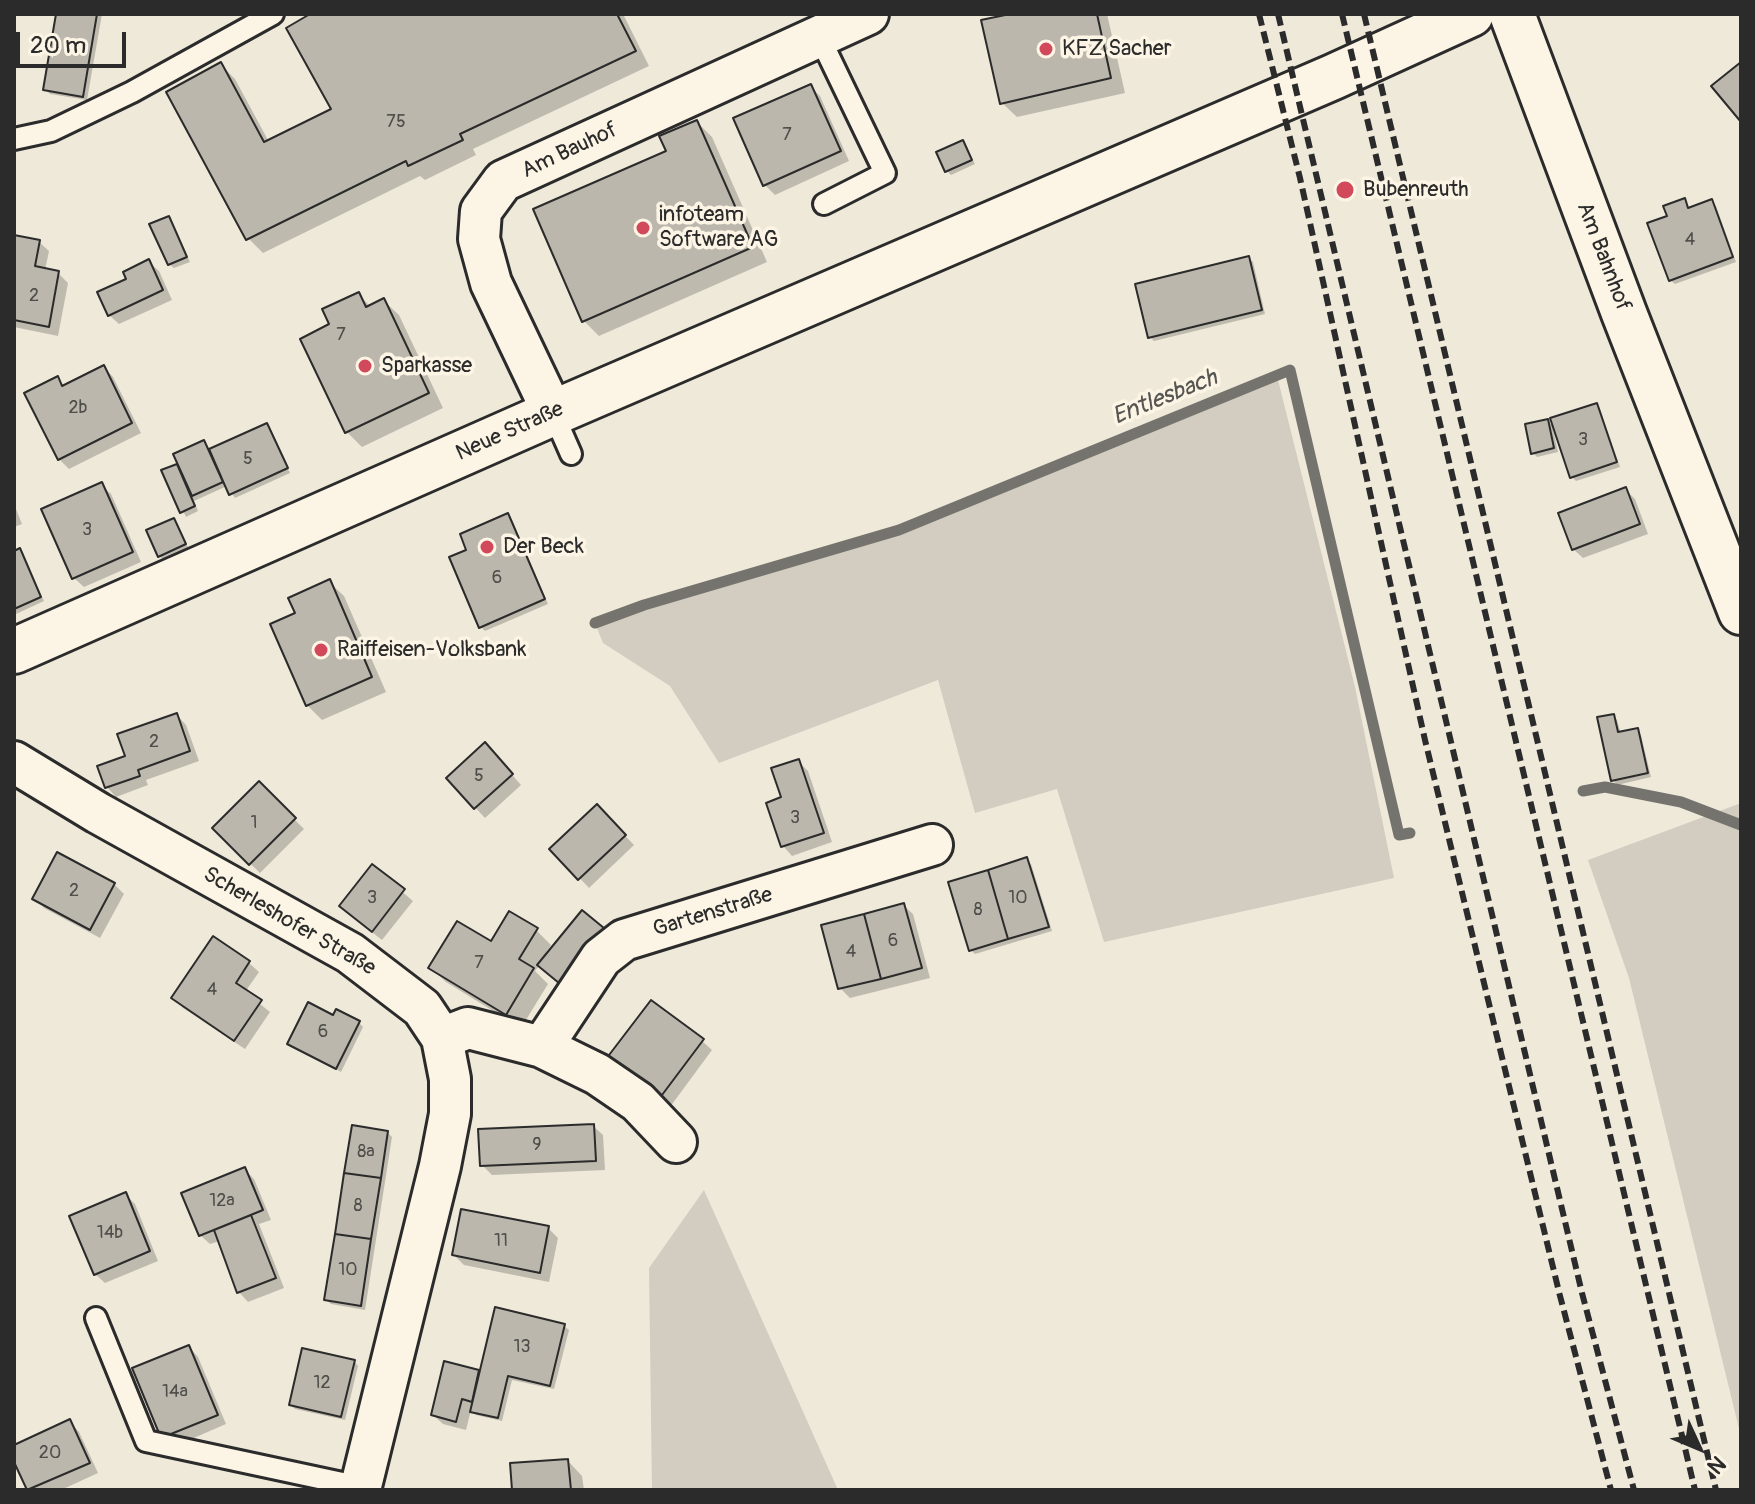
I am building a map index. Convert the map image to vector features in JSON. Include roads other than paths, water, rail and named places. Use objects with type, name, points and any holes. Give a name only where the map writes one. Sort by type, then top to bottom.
[{"type":"street","name":"Am Bauhof","points":[[553,413],[491,283],[479,239],[481,211],[503,181],[868,14]]},
{"type":"street","name":"Neue Straße","points":[[14,651],[1471,14]]},
{"type":"street","name":"Am Bahnhof","points":[[1518,32],[1683,465],[1730,551],[1741,612]]},
{"type":"street","name":"Scherleshofer Straße","points":[[14,762],[98,813],[350,953],[422,1008],[442,1038],[450,1079],[450,1168],[360,1488]]},
{"type":"street","name":"Gartenstraße","points":[[542,1047],[601,958],[624,940],[932,845]]},
{"type":"street","points":[[442,1038],[468,1028],[542,1047],[597,1074],[638,1102],[676,1142]]},
{"type":"lane","points":[[14,139],[51,131],[132,92],[273,14]]},
{"type":"lane","points":[[819,36],[885,173],[824,204]]},
{"type":"lane","points":[[553,413],[571,454]]},
{"type":"lane","name":"Scherleshofer Straße","points":[[96,1318],[146,1441],[360,1488]]},
{"type":"waterway","name":"Entlesbach","points":[[595,623],[644,605],[899,530],[1290,370],[1399,835],[1410,833]]},
{"type":"waterway","name":"Entlesbach","points":[[1583,791],[1605,787],[1681,802],[1741,825]]},
{"type":"railway","points":[[1259,14],[1300,178],[1425,740],[1559,1292],[1611,1490]]},
{"type":"railway","points":[[1278,14],[1582,1293],[1634,1490]]},
{"type":"railway","points":[[1342,14],[1695,1490]]},
{"type":"railway","points":[[1364,14],[1716,1490]]},
{"type":"place","name":"KFZ Sacher","points":[[1046,49]]},
{"type":"place","name":"Bubenreuth","points":[[1345,190]]},
{"type":"place","name":"infoteam Software AG","points":[[643,228]]},
{"type":"place","name":"Sparkasse","points":[[365,366]]},
{"type":"place","name":"Der Beck","points":[[487,547]]},
{"type":"place","name":"Raiffeisen-Volksbank","points":[[321,650]]}]
